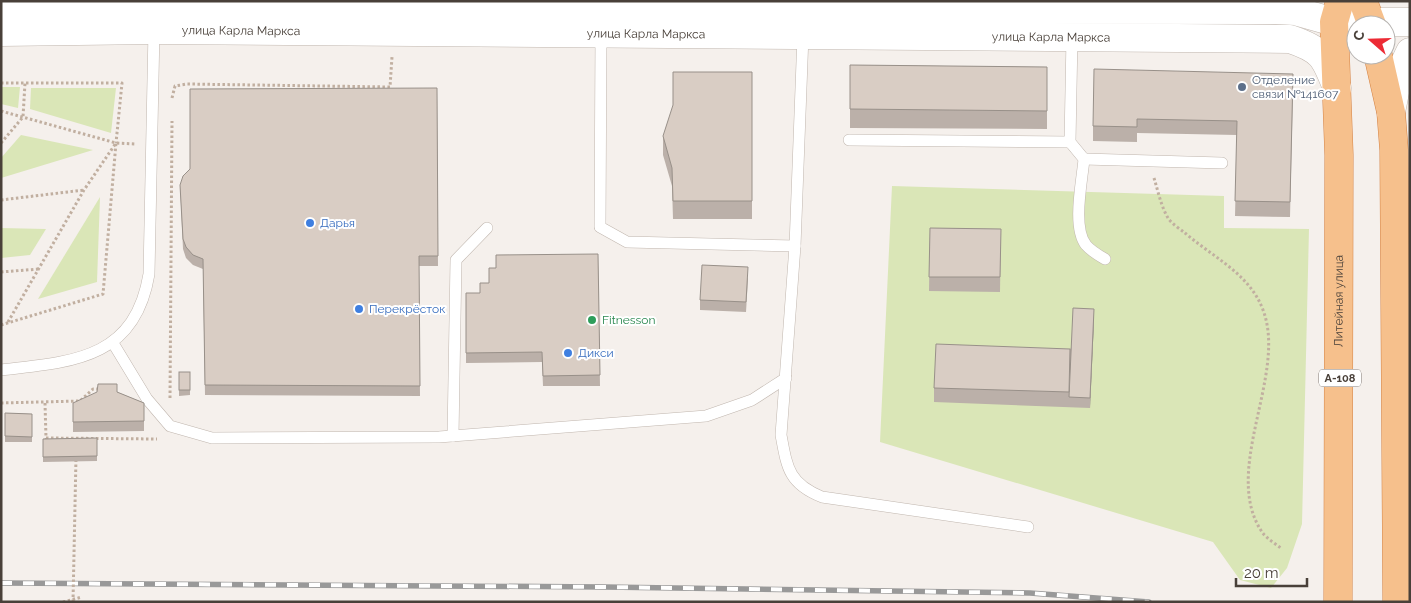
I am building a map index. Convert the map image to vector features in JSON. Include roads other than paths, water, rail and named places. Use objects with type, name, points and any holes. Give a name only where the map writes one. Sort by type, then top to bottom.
[{"type":"highway","name":"Литейная улица","points":[[1337,12],[1337,88],[1340,155],[1338,602]]},
{"type":"highway","points":[[1380,65],[1390,112],[1394,150],[1397,602]]},
{"type":"street","name":"улица Карла Маркса","points":[[1,9],[348,5],[1133,6],[1337,12],[1361,15]]},
{"type":"street","name":"улица Карла Маркса","points":[[1290,39],[1337,12]]},
{"type":"street","name":"улица Карла Маркса","points":[[1396,20],[1410,22]]},
{"type":"street","name":"улица Карла Маркса","points":[[1,32],[154,30],[1290,39],[1312,47],[1327,62],[1337,88]]},
{"type":"street","points":[[1390,112],[1398,77],[1410,52]]},
{"type":"lane","points":[[1,370],[46,365],[100,352],[128,329],[147,287],[154,30]]},
{"type":"lane","points":[[601,34],[600,227],[627,242],[795,246]]},
{"type":"lane","points":[[803,36],[795,246],[781,435],[786,464],[796,482],[809,492],[822,497],[1028,527]]},
{"type":"lane","points":[[1072,37],[1070,142],[1084,159],[1079,222],[1081,237],[1086,246],[1105,259]]},
{"type":"lane","points":[[849,140],[1070,142]]},
{"type":"lane","points":[[1084,159],[1222,163]]},
{"type":"lane","points":[[453,436],[456,260],[487,228]]},
{"type":"lane","points":[[113,343],[146,399],[170,426],[212,438],[453,436],[706,416],[752,400],[786,378]]},
{"type":"railway","points":[[1,583],[604,587],[1030,593],[1149,602]]},
{"type":"place","name":"Отделение связи №141607","points":[[1242,87]]},
{"type":"place","name":"Дарья","points":[[310,223]]},
{"type":"place","name":"Перекрёсток","points":[[359,309]]},
{"type":"place","name":"Fitnesson","points":[[592,320]]},
{"type":"place","name":"Дикси","points":[[568,353]]}]
